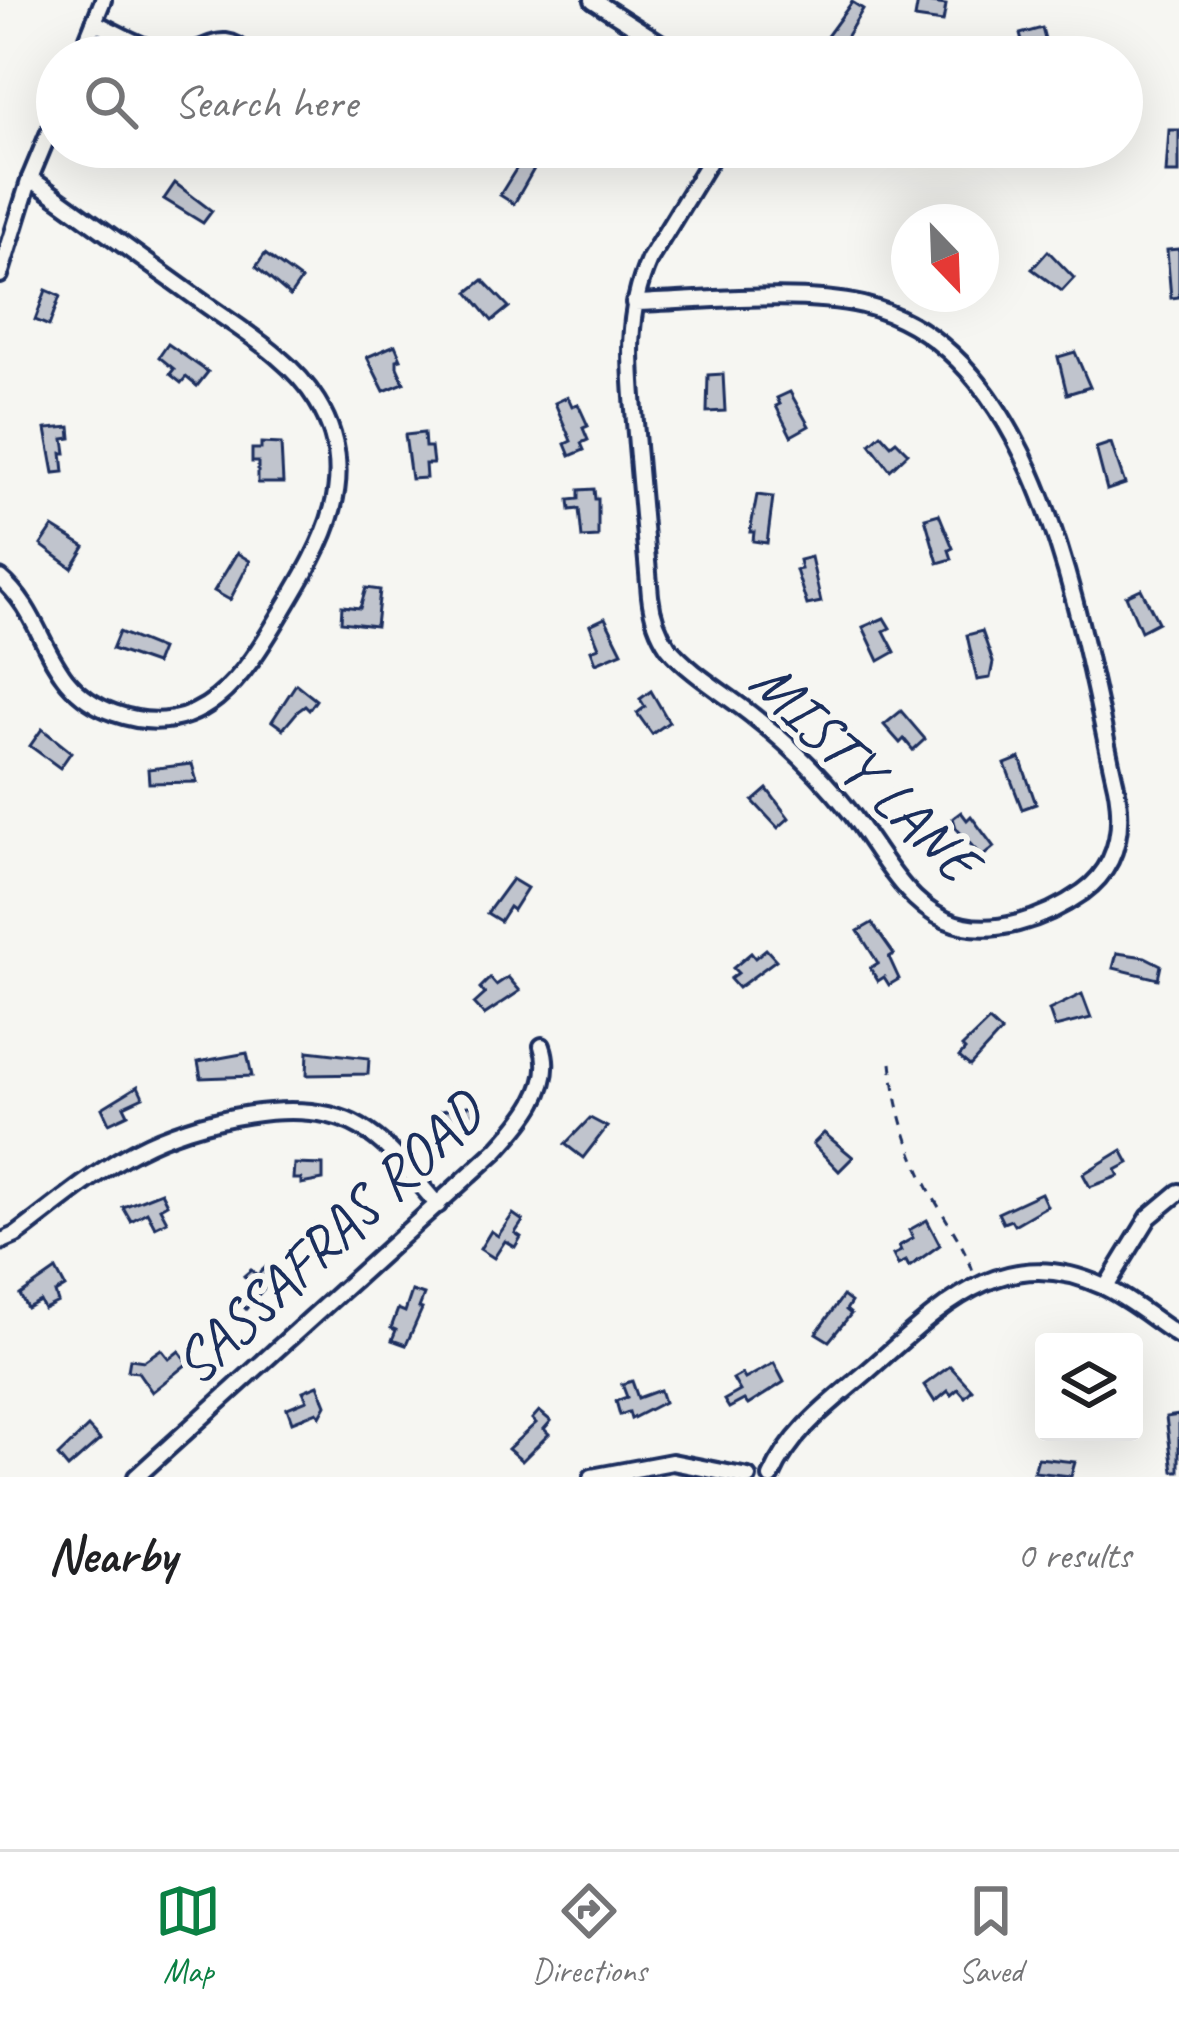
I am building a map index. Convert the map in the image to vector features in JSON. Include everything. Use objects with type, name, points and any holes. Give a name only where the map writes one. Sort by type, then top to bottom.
[{"type":"street","points":[[88,36],[103,0]]},
{"type":"street","points":[[593,0],[649,36]]},
{"type":"street","points":[[94,22],[130,36]]},
{"type":"street","points":[[0,275],[36,164]]},
{"type":"street","name":"MISTY LANE","points":[[634,303],[810,299],[862,305],[922,333],[950,355],[982,391],[1018,446],[1058,536],[1116,786],[1120,817],[1116,847],[1110,863],[1088,888],[1039,916],[1003,927],[944,920],[909,891],[810,768],[667,645],[651,611],[630,358],[634,303],[658,242],[705,168]]},
{"type":"street","points":[[0,578],[22,602],[53,665],[78,693],[128,718],[184,715],[218,699],[245,673],[326,536],[339,479],[328,421],[294,372],[30,178]]},
{"type":"street","name":"SASSAFRAS ROAD","points":[[136,1477],[485,1163],[521,1121],[543,1082],[542,1046]]},
{"type":"street","points":[[0,1242],[139,1148],[189,1129],[266,1113],[329,1115],[355,1124],[402,1161],[438,1205]]},
{"type":"street","points":[[1106,1287],[1148,1217],[1179,1192]]},
{"type":"street","points":[[771,1477],[786,1449],[810,1421],[951,1299],[978,1283],[1008,1274],[1065,1274],[1106,1287],[1179,1336]]},
{"type":"street","points":[[592,1477],[672,1462],[748,1477]]},
{"type":"path","points":[[891,1063],[895,1105],[910,1144],[932,1195],[963,1242],[978,1283]]},
{"type":"building","points":[[918,1],[946,5],[943,22],[915,18]]},
{"type":"building","points":[[852,2],[863,9],[847,36],[827,36]]},
{"type":"building","points":[[1042,28],[1044,36],[1021,36]]},
{"type":"building","points":[[1169,130],[1179,130],[1179,173],[1166,173]]},
{"type":"building","points":[[517,168],[534,168],[514,204],[500,195]]},
{"type":"building","points":[[175,183],[212,211],[203,223],[164,199]]},
{"type":"building","points":[[1179,249],[1179,297],[1171,298],[1167,250]]},
{"type":"building","points":[[1048,251],[1074,278],[1062,291],[1032,269]]},
{"type":"building","points":[[265,254],[301,280],[290,296],[256,267]]},
{"type":"building","points":[[483,280],[509,307],[492,321],[468,292]]},
{"type":"building","points":[[46,290],[60,296],[49,326],[35,320]]},
{"type":"building","points":[[168,344],[208,372],[197,386],[186,377],[181,383],[170,374],[174,369],[159,357]]},
{"type":"building","points":[[395,345],[404,383],[384,391],[367,357]]},
{"type":"building","points":[[1075,352],[1090,387],[1067,394],[1058,357]]},
{"type":"building","points":[[723,374],[725,411],[707,412],[708,375]]},
{"type":"building","points":[[790,392],[809,426],[791,436],[776,406],[780,404],[777,398]]},
{"type":"building","points":[[568,397],[572,406],[578,404],[588,426],[583,428],[588,440],[581,443],[584,450],[570,456],[565,444],[571,441],[555,403]]},
{"type":"building","points":[[70,427],[71,438],[64,439],[66,453],[62,453],[64,472],[54,473],[46,429]]},
{"type":"building","points":[[424,433],[433,464],[425,464],[426,478],[411,479],[405,435]]},
{"type":"building","points":[[881,434],[908,453],[890,470],[870,444]]},
{"type":"building","points":[[261,443],[281,444],[283,483],[258,483],[258,462],[252,462],[252,449],[261,449]]},
{"type":"building","points":[[1111,443],[1125,484],[1107,490],[1096,448]]},
{"type":"building","points":[[594,489],[598,537],[582,538],[579,509],[570,510],[569,500],[579,499],[579,490]]},
{"type":"building","points":[[757,495],[773,497],[767,543],[753,541],[754,532],[750,532]]},
{"type":"building","points":[[939,514],[953,548],[949,550],[952,559],[938,563],[925,518]]},
{"type":"building","points":[[53,527],[85,547],[72,568],[41,545]]},
{"type":"building","points":[[237,553],[250,561],[230,600],[214,591]]},
{"type":"building","points":[[811,557],[821,602],[807,605],[796,570],[801,569],[799,560]]},
{"type":"building","points":[[366,588],[380,590],[376,626],[341,622],[342,606],[360,608]]},
{"type":"building","points":[[1141,589],[1158,622],[1141,631],[1126,596]]},
{"type":"building","points":[[605,618],[622,652],[596,663],[591,650],[599,647],[590,625]]},
{"type":"building","points":[[884,618],[890,628],[884,631],[895,652],[879,661],[863,627]]},
{"type":"building","points":[[982,631],[993,662],[990,678],[977,680],[967,635]]},
{"type":"building","points":[[119,632],[161,649],[155,664],[112,649]]},
{"type":"building","points":[[296,684],[316,700],[309,710],[305,706],[298,711],[283,729],[272,721]]},
{"type":"building","points":[[651,691],[669,722],[652,734],[637,713],[645,707],[640,699]]},
{"type":"building","points":[[901,711],[925,739],[913,750],[884,725]]},
{"type":"building","points":[[42,729],[71,752],[60,768],[30,746]]},
{"type":"building","points":[[1020,758],[1036,804],[1022,809],[1005,764]]},
{"type":"building","points":[[192,764],[197,782],[149,783],[148,769]]},
{"type":"building","points":[[767,789],[789,818],[778,828],[753,801]]},
{"type":"building","points":[[961,812],[967,820],[971,816],[994,847],[982,857],[956,828],[953,818]]},
{"type":"building","points":[[512,879],[527,888],[500,921],[487,913]]},
{"type":"building","points":[[872,923],[894,954],[889,957],[899,979],[889,985],[884,977],[878,981],[870,968],[878,963],[858,931]]},
{"type":"building","points":[[766,949],[776,960],[738,988],[730,979],[738,973],[733,968],[751,953],[755,958]]},
{"type":"building","points":[[1117,953],[1161,965],[1158,979],[1113,968]]},
{"type":"building","points":[[508,977],[520,991],[484,1015],[474,1004],[485,994],[480,988],[490,978],[496,985]]},
{"type":"building","points":[[1082,994],[1091,1018],[1055,1027],[1049,1010]]},
{"type":"building","points":[[989,1021],[1001,1032],[970,1066],[959,1057],[965,1050],[962,1047]]},
{"type":"building","points":[[308,1051],[369,1058],[368,1074],[307,1075]]},
{"type":"building","points":[[247,1053],[252,1076],[201,1078],[198,1062]]},
{"type":"building","points":[[138,1086],[143,1097],[124,1106],[128,1114],[109,1123],[102,1108]]},
{"type":"building","points":[[473,1105],[475,1119],[434,1131],[431,1113]]},
{"type":"building","points":[[590,1118],[607,1127],[583,1158],[565,1144]]},
{"type":"building","points":[[824,1133],[853,1157],[839,1171],[813,1144]]},
{"type":"building","points":[[1122,1150],[1129,1163],[1116,1170],[1119,1176],[1090,1187],[1083,1174]]},
{"type":"building","points":[[294,1164],[323,1165],[323,1180],[301,1184],[301,1179],[293,1179]]},
{"type":"building","points":[[161,1192],[167,1204],[160,1208],[167,1221],[155,1227],[147,1212],[131,1221],[123,1207]]},
{"type":"building","points":[[1041,1193],[1047,1206],[1014,1225],[1011,1220],[1003,1223],[998,1213]]},
{"type":"building","points":[[513,1214],[523,1221],[515,1233],[521,1237],[515,1247],[505,1241],[494,1258],[480,1249],[491,1231],[498,1236]]},
{"type":"building","points":[[927,1220],[940,1245],[909,1267],[906,1261],[898,1265],[893,1255],[913,1238],[909,1230]]},
{"type":"building","points":[[266,1267],[274,1277],[246,1309],[236,1298],[251,1284],[244,1276],[251,1270],[257,1275]]},
{"type":"building","points":[[56,1270],[65,1287],[55,1293],[58,1302],[44,1309],[40,1301],[27,1308],[20,1295]]},
{"type":"building","points":[[412,1291],[424,1295],[406,1345],[392,1340],[396,1330],[391,1328],[398,1309],[405,1312]]},
{"type":"building","points":[[843,1296],[851,1302],[846,1310],[851,1314],[829,1341],[816,1333]]},
{"type":"building","points":[[161,1349],[169,1359],[179,1351],[188,1363],[152,1392],[138,1372],[128,1371],[130,1359],[144,1361]]},
{"type":"building","points":[[774,1363],[784,1382],[748,1405],[744,1400],[729,1408],[724,1400],[740,1391],[733,1379],[742,1374],[745,1379]]},
{"type":"building","points":[[950,1366],[972,1390],[965,1397],[958,1389],[951,1395],[948,1391],[935,1402],[924,1385]]},
{"type":"building","points":[[632,1381],[638,1398],[660,1390],[664,1402],[631,1419],[629,1412],[620,1415],[616,1401],[627,1397],[622,1384]]},
{"type":"building","points":[[318,1385],[326,1405],[320,1416],[317,1412],[292,1422],[287,1408],[307,1400],[303,1391]]},
{"type":"building","points":[[539,1411],[551,1421],[544,1429],[549,1434],[522,1461],[508,1449],[536,1423],[532,1419]]},
{"type":"building","points":[[1179,1415],[1179,1471],[1173,1471],[1166,1417]]},
{"type":"building","points":[[88,1427],[100,1440],[68,1468],[58,1456]]},
{"type":"building","points":[[1038,1458],[1075,1462],[1071,1476],[1034,1472]]}]
